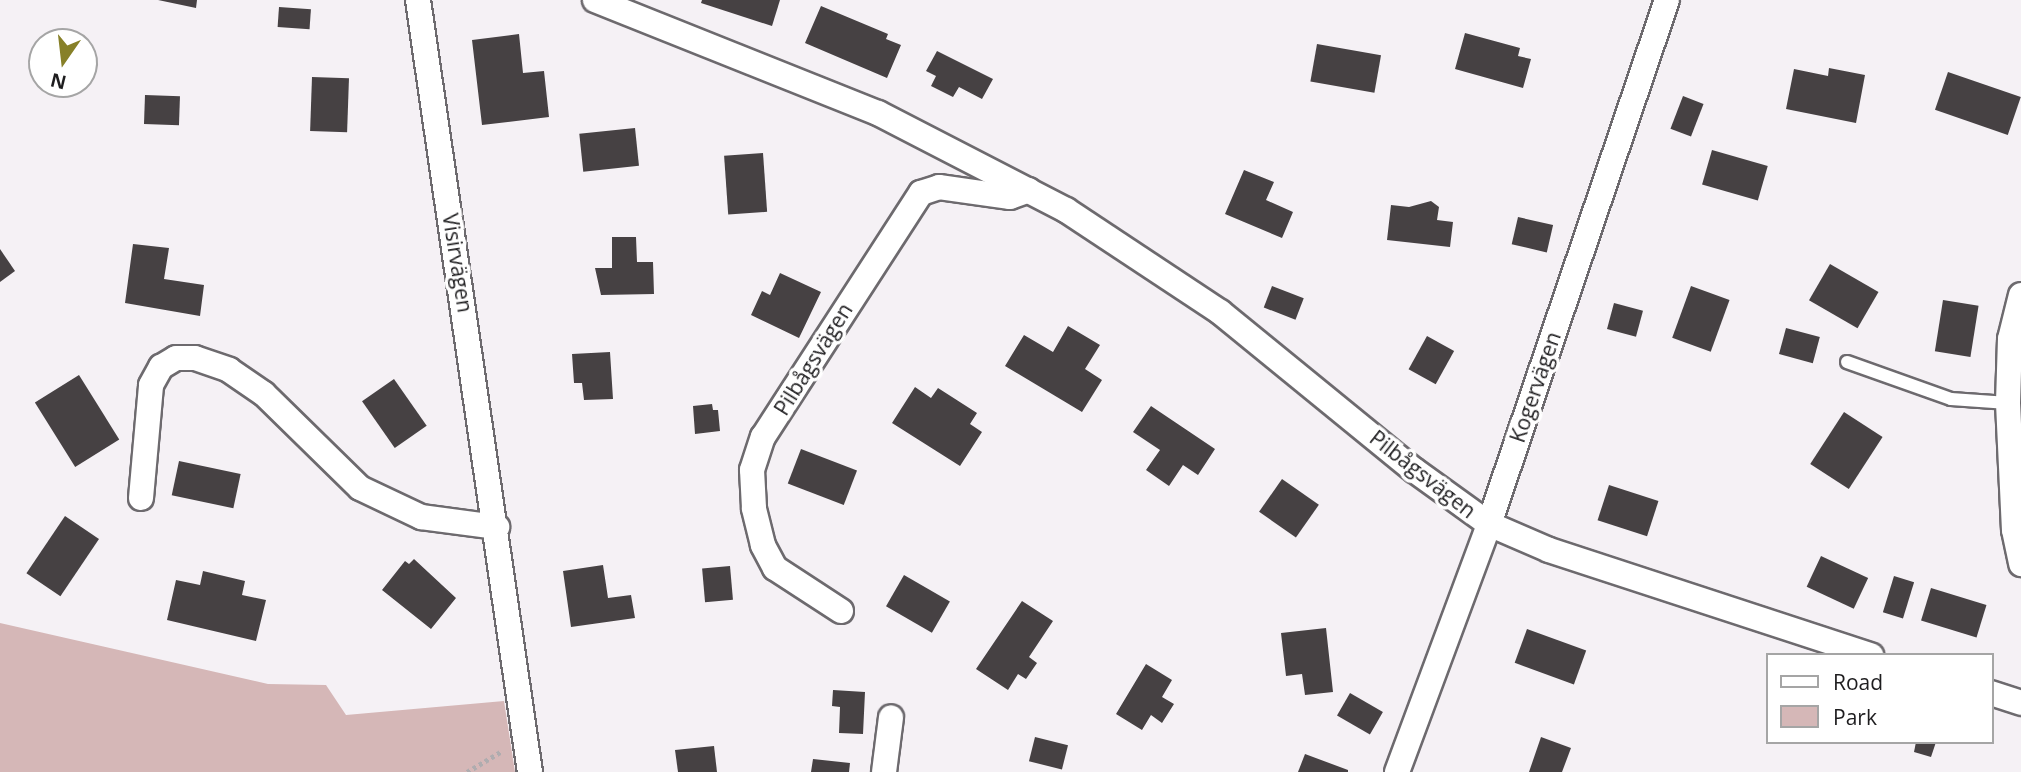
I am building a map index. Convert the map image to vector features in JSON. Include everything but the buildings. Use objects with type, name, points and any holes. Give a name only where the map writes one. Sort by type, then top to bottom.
[{"type":"street","name":"Visirvägen","points":[[418,0],[497,527],[530,772]]},
{"type":"street","name":"Pilbågsvägen","points":[[596,0],[878,113],[1029,190],[1220,312],[1414,470],[1489,524],[1549,550],[1865,653]]},
{"type":"street","name":"Kogervägen","points":[[1397,772],[1489,524],[1667,0]]},
{"type":"street","name":"Pilbågsvägen","points":[[841,611],[775,568],[762,545],[754,508],[752,470],[763,437],[921,193],[939,187],[1010,197],[1029,190]]},
{"type":"street","points":[[2021,296],[2010,339],[2008,403],[2012,505],[2021,564]]},
{"type":"street","points":[[141,498],[151,385],[161,367],[176,358],[195,358],[229,370],[264,394],[360,488],[421,517],[497,527]]},
{"type":"street","points":[[1993,695],[2021,703]]},
{"type":"street","points":[[884,772],[891,718]]},
{"type":"lane","points":[[1847,362],[1951,399],[2008,403]]},
{"type":"path","points":[[467,772],[526,736]]},
{"type":"green space","points":[[0,623],[268,684],[326,685],[346,715],[504,701],[515,772],[0,772]]}]
